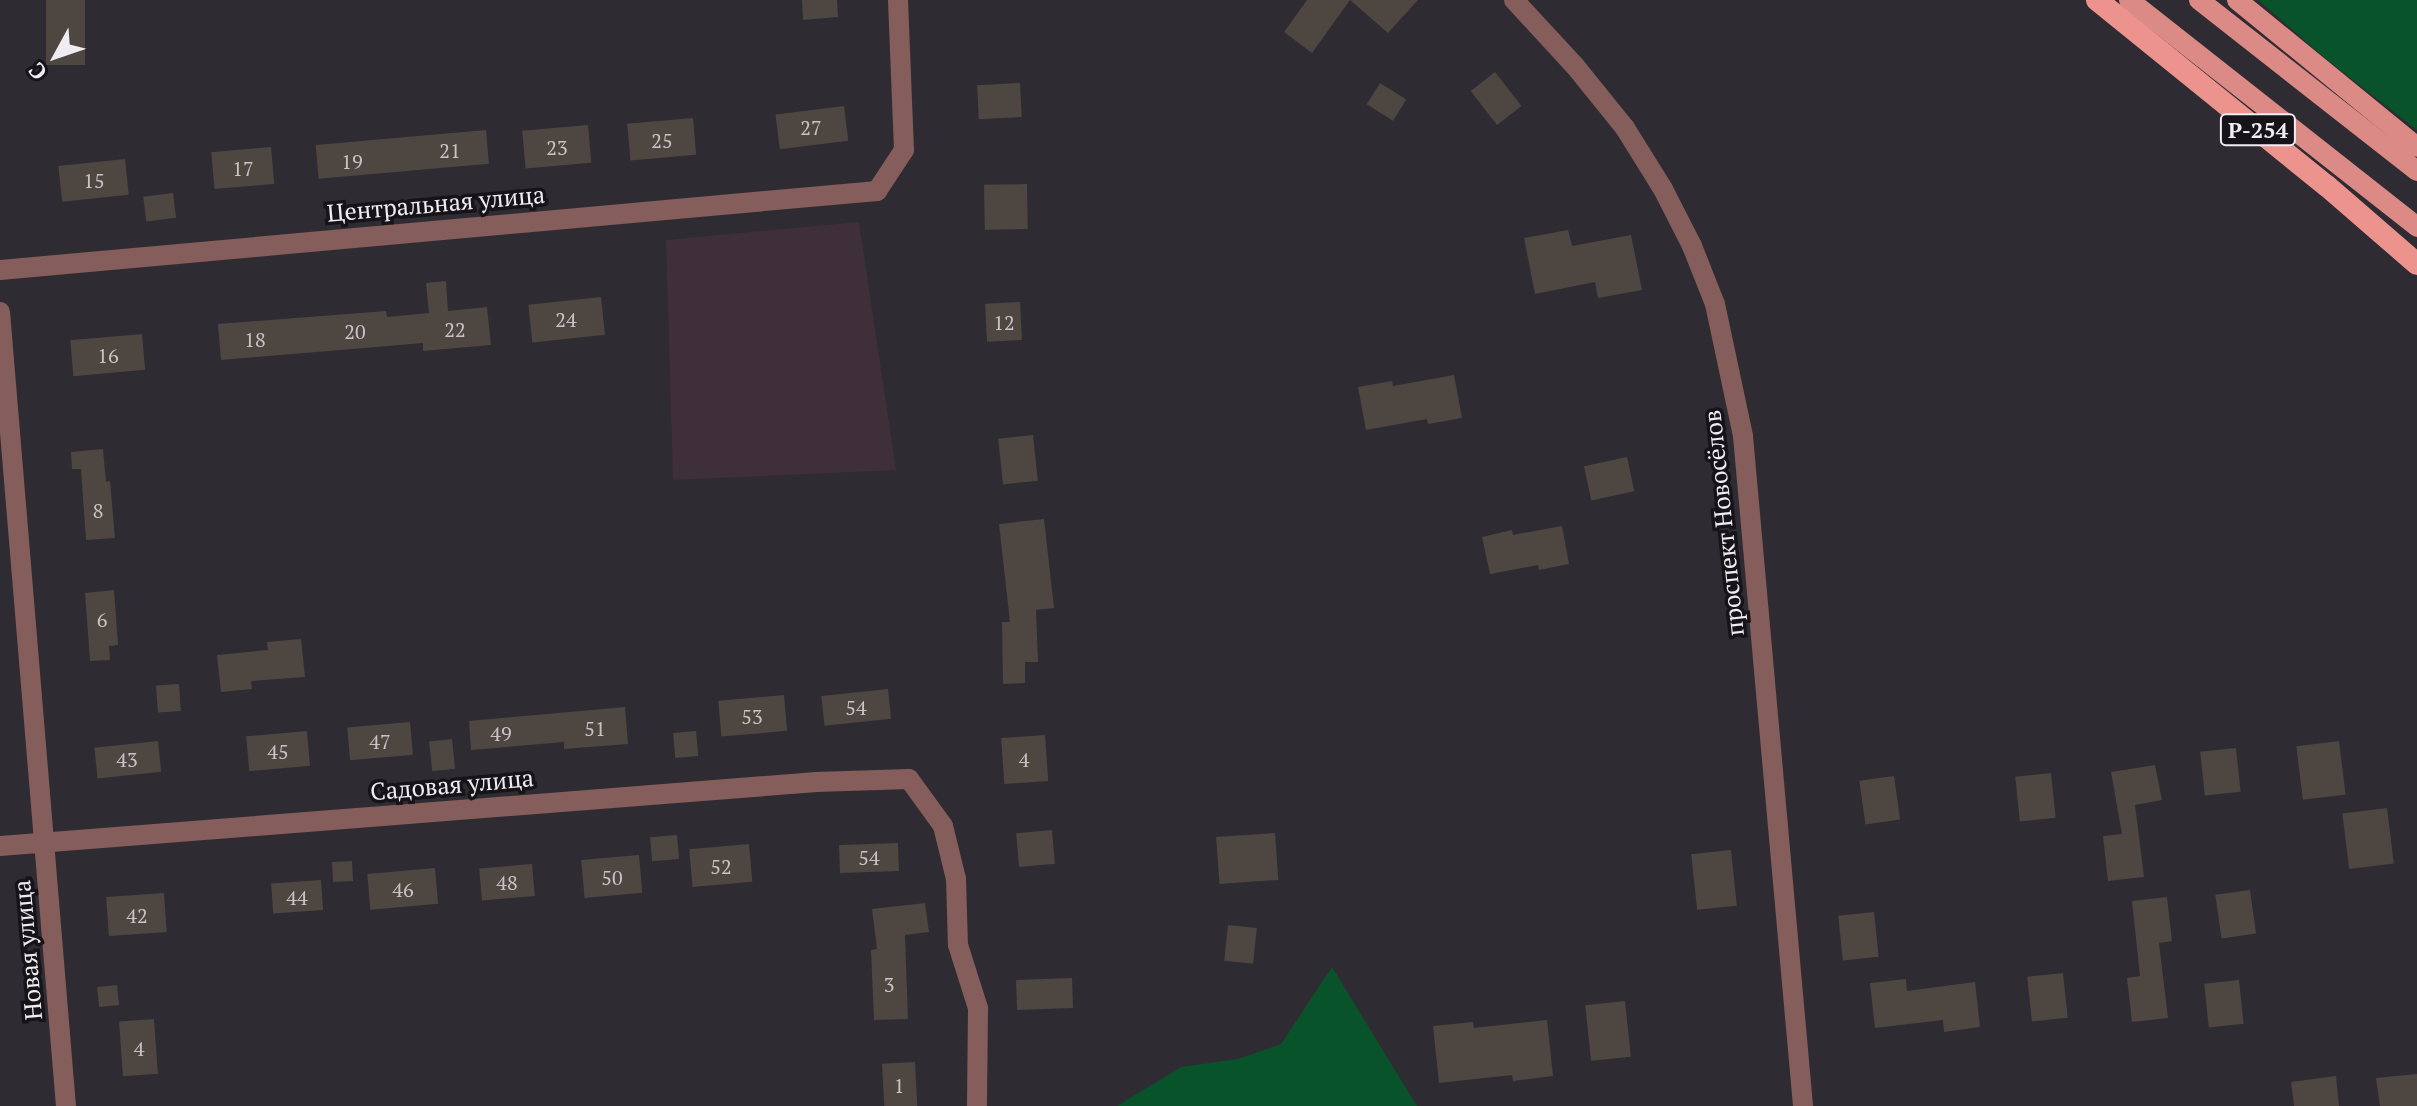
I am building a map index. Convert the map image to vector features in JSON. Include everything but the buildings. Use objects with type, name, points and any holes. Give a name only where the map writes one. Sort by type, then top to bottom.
[{"type":"highway","name":"Р-254","points":[[2097,0],[2327,186],[2417,264]]},
{"type":"main road","points":[[2129,0],[2417,227]]},
{"type":"main road","points":[[2199,0],[2417,171]]},
{"type":"main road","points":[[2237,0],[2417,147]]},
{"type":"street","name":"Центральная улица","points":[[0,270],[877,191],[904,150],[898,0]]},
{"type":"street","name":"проспект Новосёлов","points":[[1514,0],[1575,66],[1625,128],[1663,189],[1692,246],[1715,304],[1743,436],[1803,1106]]},
{"type":"street","name":"Новая улица","points":[[0,312],[66,1106]]},
{"type":"street","name":"Садовая улица","points":[[0,846],[816,782],[909,779],[943,826],[956,879],[958,945],[978,1008],[977,1106]]},
{"type":"shaded area","points":[[859,222],[896,470],[673,480],[666,240]]},
{"type":"green space","points":[[2258,0],[2417,0],[2417,130],[2326,59]]},
{"type":"green space","points":[[1332,967],[1417,1106],[1117,1106],[1181,1067],[1238,1059],[1281,1044]]}]
